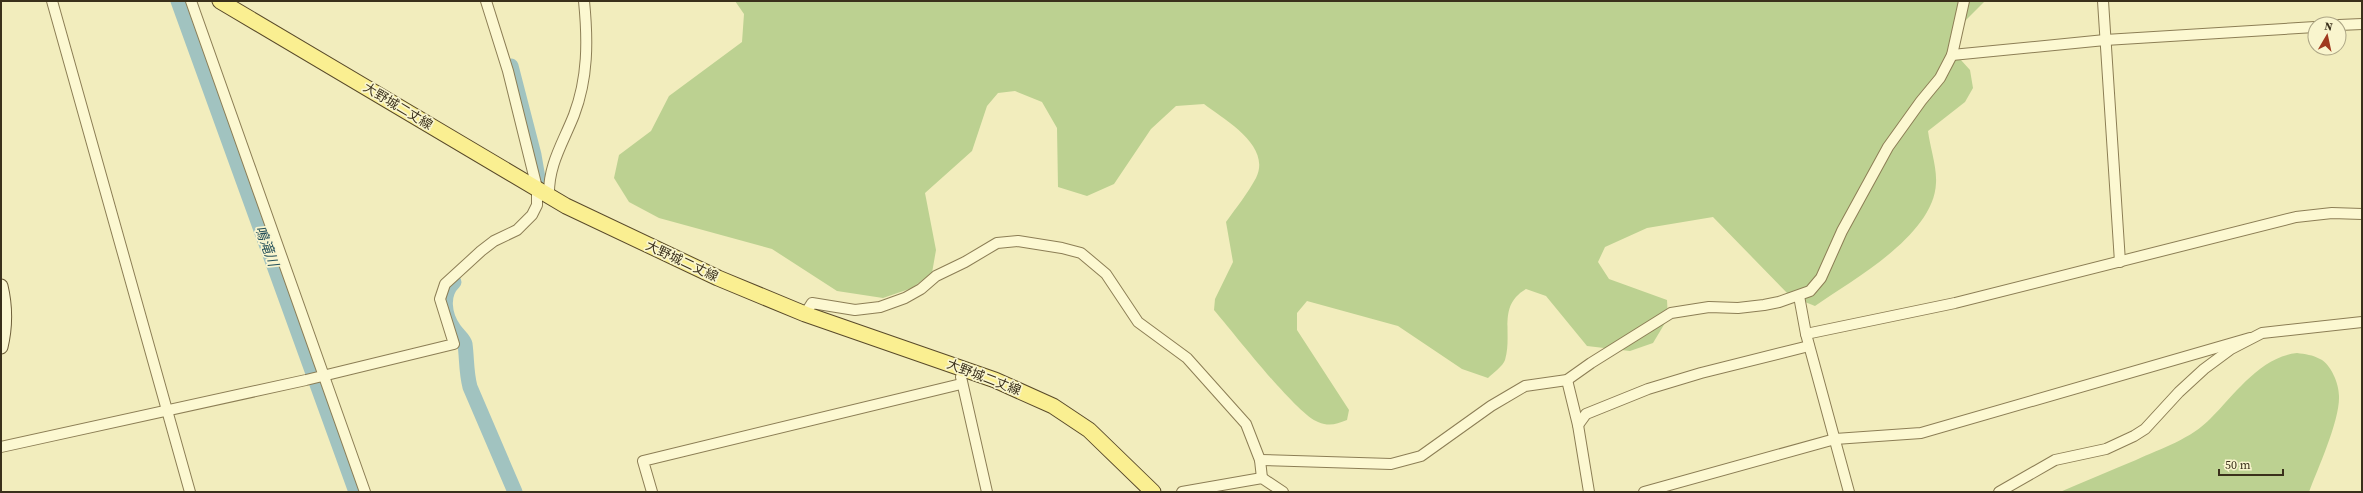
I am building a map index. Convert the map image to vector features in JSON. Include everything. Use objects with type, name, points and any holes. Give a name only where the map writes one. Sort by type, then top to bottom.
[{"type":"main road","name":"大野城二丈線","points":[[220,1],[543,192],[718,278],[805,314],[960,368],[1032,395],[1072,416],[1089,430],[1153,492]]},
{"type":"main road","points":[[1,286],[4,298],[6,324],[1,347]]},
{"type":"street","points":[[52,1],[190,492]]},
{"type":"street","points":[[191,1],[365,492]]},
{"type":"street","points":[[486,1],[543,192]]},
{"type":"street","points":[[1,447],[306,380],[454,344],[440,299],[445,284],[490,244],[517,230],[532,215],[549,180],[552,164],[574,116],[585,76],[588,41],[584,1]]},
{"type":"street","points":[[1260,460],[1377,464],[1405,461],[1421,456],[1491,406],[1525,386],[1567,380],[1591,363],[1671,313],[1709,307],[1738,308],[1764,305],[1799,296],[1810,291],[1821,278],[1854,206],[1888,147],[1921,101],[1940,78],[1952,55],[1964,1]]},
{"type":"street","points":[[2103,1],[2120,262]]},
{"type":"street","points":[[2347,25],[2362,24]]},
{"type":"street","points":[[1952,55],[2105,40],[2307,27]]},
{"type":"street","points":[[1806,334],[1955,303],[2296,217],[2332,213],[2362,214]]},
{"type":"street","points":[[805,314],[812,303],[855,310],[880,306],[905,298],[921,289],[936,276],[965,262],[997,243],[1018,241],[1062,248],[1081,253],[1106,274],[1138,322],[1187,358],[1246,424],[1260,460],[1262,478]]},
{"type":"street","points":[[1799,296],[1809,346],[1850,492]]},
{"type":"street","points":[[1999,492],[2055,460],[2106,449],[2134,436],[2145,429],[2179,392],[2204,369],[2231,349],[2262,332],[2362,322]]},
{"type":"street","points":[[1644,492],[1834,439],[1921,433],[2250,338]]},
{"type":"street","points":[[1578,425],[1586,414],[1648,389],[1701,373],[1809,346]]},
{"type":"street","points":[[960,368],[961,384],[987,492]]},
{"type":"street","points":[[1567,380],[1578,425],[1589,492]]},
{"type":"street","points":[[652,492],[643,461],[961,384]]},
{"type":"street","points":[[1182,492],[1262,478],[1283,492]]},
{"type":"green space","points":[[735,1],[1985,1],[1950,36],[1951,49],[1970,70],[1973,88],[1965,102],[1928,131],[1936,183],[1932,202],[1922,220],[1907,238],[1889,254],[1870,269],[1815,306],[1790,296],[1713,217],[1647,228],[1605,247],[1598,262],[1609,279],[1667,300],[1668,318],[1653,343],[1630,351],[1587,346],[1546,296],[1526,289],[1517,296],[1512,303],[1509,312],[1508,340],[1505,360],[1488,378],[1462,369],[1398,326],[1307,301],[1297,313],[1297,330],[1349,410],[1347,420],[1330,425],[1318,422],[1308,416],[1296,405],[1265,372],[1214,310],[1215,299],[1233,262],[1226,222],[1253,184],[1259,166],[1258,155],[1244,135],[1204,104],[1176,106],[1151,129],[1114,184],[1087,196],[1058,187],[1057,128],[1042,102],[1015,91],[998,93],[987,106],[972,151],[925,193],[936,250],[932,273],[912,288],[883,298],[837,291],[772,249],[659,218],[629,202],[614,178],[619,155],[651,131],[669,96],[742,42],[744,14]]},
{"type":"green space","points":[[2297,353],[2312,356],[2328,365],[2334,375],[2339,391],[2336,418],[2309,492],[2060,492],[2166,447],[2194,432],[2211,418],[2249,378],[2260,369],[2271,361]]},
{"type":"waterway","name":"鳴滝川","points":[[178,1],[356,492]]},
{"type":"waterway","points":[[511,66],[534,155],[538,178]]},
{"type":"waterway","points":[[454,282],[447,292],[445,305],[446,311],[454,329],[465,344],[470,387],[515,492]]}]
